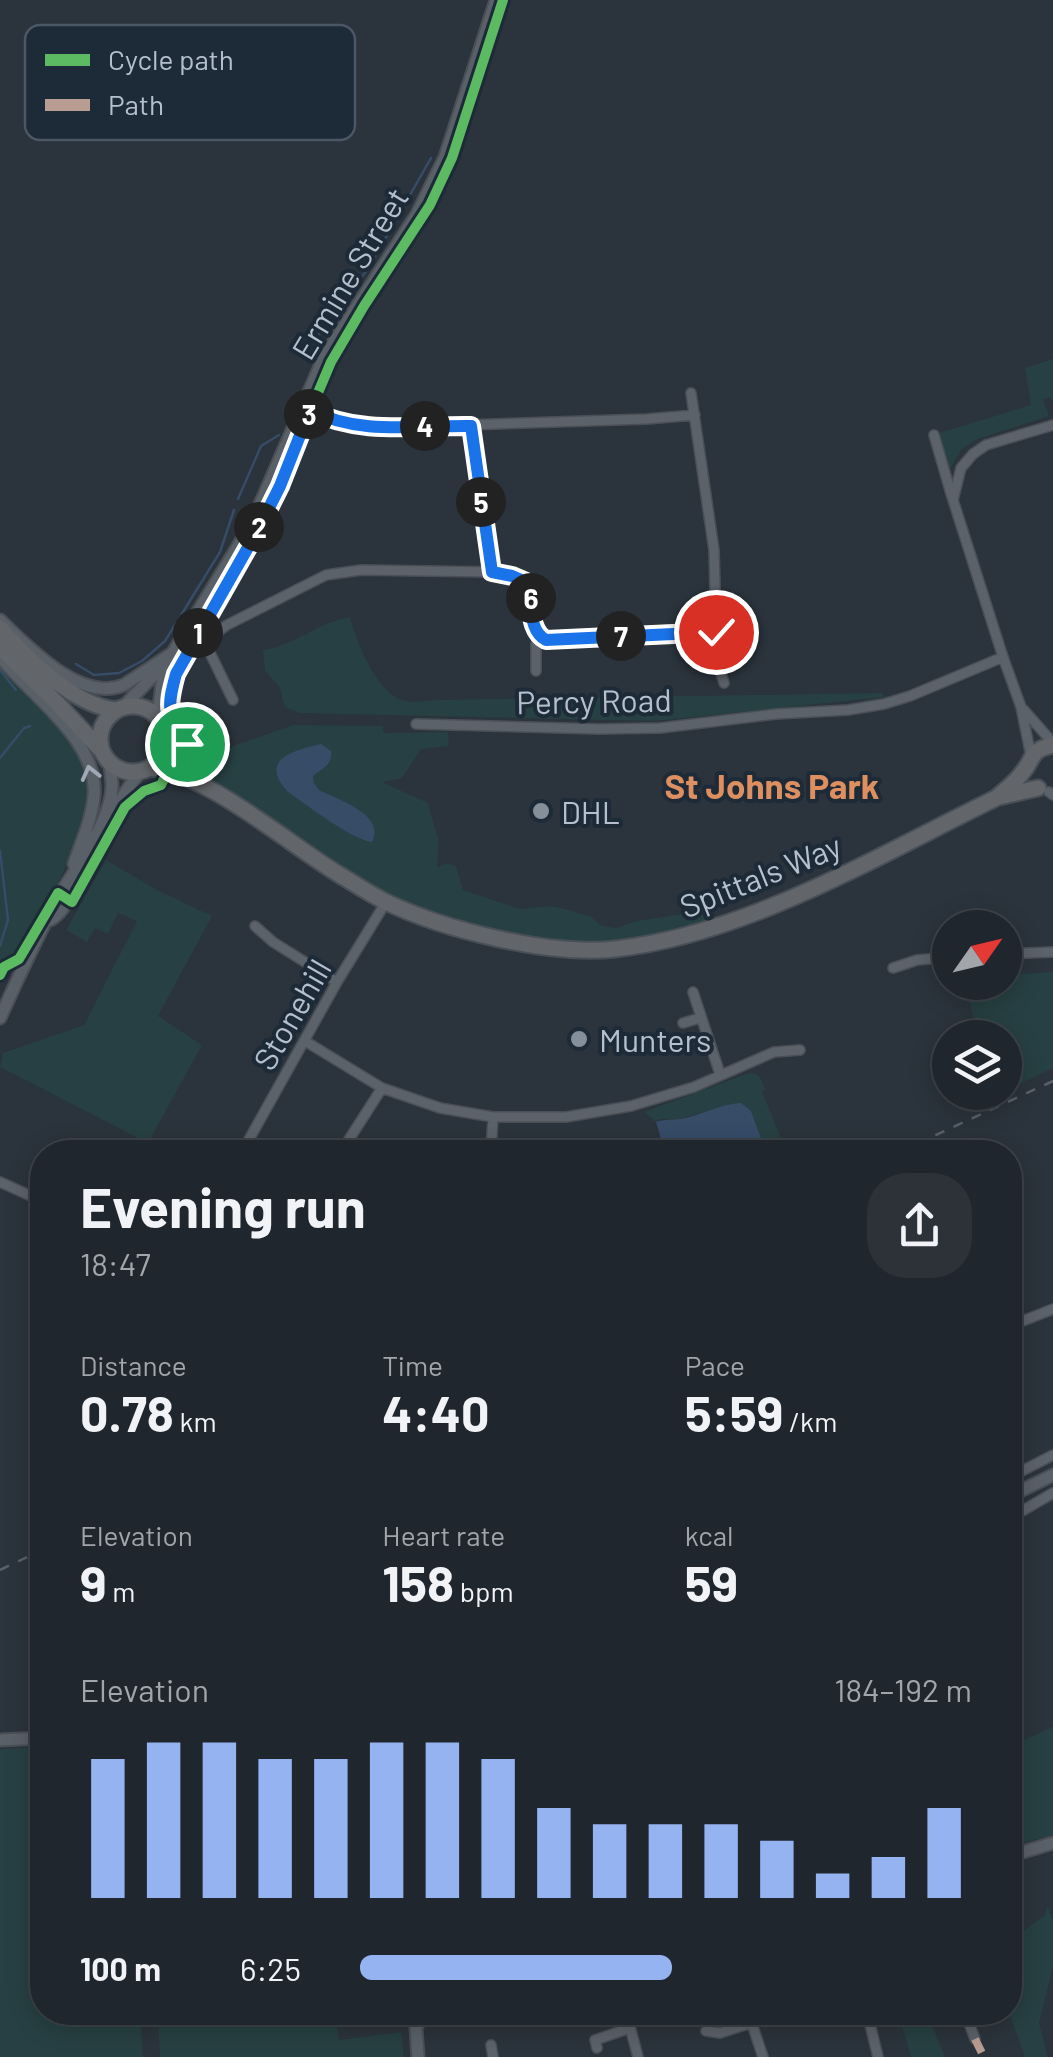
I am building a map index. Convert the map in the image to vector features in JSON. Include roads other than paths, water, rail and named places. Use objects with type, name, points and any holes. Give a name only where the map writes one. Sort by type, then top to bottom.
[{"type":"highway","points":[[0,628],[43,670],[82,700],[104,709],[142,706],[162,723],[166,741],[158,762],[145,770],[119,769],[0,648]]},
{"type":"highway","points":[[106,757],[100,733],[108,716],[119,709]]},
{"type":"highway","name":"Spittals Way","points":[[162,723],[185,760],[210,789]]},
{"type":"highway","points":[[996,798],[1014,783],[1039,748],[1053,744]]},
{"type":"highway","points":[[1029,762],[1032,782],[1048,792]]},
{"type":"highway","name":"Spittals Way","points":[[145,770],[169,770],[210,789],[386,902],[462,931],[540,946],[613,949],[692,934],[760,911],[996,798]]},
{"type":"highway","points":[[996,798],[1048,792]]},
{"type":"street","name":"Ermine Street","points":[[119,709],[164,667],[250,525],[324,357],[416,214],[445,157],[496,0]]},
{"type":"street","points":[[692,394],[714,550],[717,661],[724,683]]},
{"type":"street","points":[[302,406],[356,426],[471,426],[694,415]]},
{"type":"street","points":[[953,500],[960,468],[973,454],[986,446],[1053,425]]},
{"type":"street","points":[[471,426],[492,572]]},
{"type":"street","points":[[934,434],[1021,707],[1029,762]]},
{"type":"street","points":[[233,700],[210,653],[212,637],[227,625],[326,575],[342,571],[492,572],[512,576],[526,582],[534,630],[546,640],[716,632]]},
{"type":"street","points":[[0,620],[54,666],[97,690],[116,689],[173,653]]},
{"type":"street","points":[[536,672],[539,637]]},
{"type":"street","points":[[0,657],[72,735],[93,777],[90,814],[66,887]]},
{"type":"street","name":"Percy Road","points":[[416,724],[660,728],[848,710],[910,696],[1002,657]]},
{"type":"street","name":"Ermine Street","points":[[162,723],[164,667]]},
{"type":"street","points":[[1021,707],[1053,744]]},
{"type":"street","points":[[0,1018],[110,801],[112,786],[106,757]]},
{"type":"street","points":[[48,920],[58,915],[68,900],[127,788],[145,770]]},
{"type":"street","name":"Stonehill","points":[[249,1140],[386,902]]},
{"type":"street","points":[[255,926],[273,942],[337,982]]},
{"type":"street","points":[[264,954],[273,942]]},
{"type":"street","points":[[1022,953],[1053,952]]},
{"type":"street","points":[[893,968],[932,958]]},
{"type":"street","points":[[0,977],[15,984]]},
{"type":"street","points":[[693,992],[720,1074]]},
{"type":"street","points":[[683,1024],[700,1018]]},
{"type":"street","points":[[305,1041],[382,1088],[440,1108],[494,1117],[566,1117],[631,1106],[694,1087],[774,1052],[800,1050]]},
{"type":"street","points":[[349,1140],[382,1088]]},
{"type":"street","points":[[492,1140],[494,1117]]},
{"type":"street","points":[[0,1182],[30,1196]]},
{"type":"street","points":[[1022,1322],[1053,1310]]},
{"type":"street","points":[[1022,1471],[1053,1454]]},
{"type":"street","points":[[1022,1490],[1053,1475]]},
{"type":"street","points":[[1022,1511],[1053,1494]]},
{"type":"street","points":[[0,1740],[30,1739]]},
{"type":"street","points":[[1022,1852],[1053,1843]]},
{"type":"street","points":[[417,2025],[418,2057]]},
{"type":"street","points":[[629,2025],[638,2057]]},
{"type":"street","points":[[706,2031],[720,2033],[736,2025]]},
{"type":"street","points":[[752,2025],[763,2057]]},
{"type":"street","points":[[869,2025],[878,2057]]},
{"type":"street","points":[[970,2025],[975,2039]]},
{"type":"street","points":[[597,2048],[595,2040],[630,2028]]},
{"type":"water","points":[[321,744],[331,751],[331,756],[313,776],[314,783],[319,790],[366,816],[375,832],[372,842],[330,821],[288,792],[279,781],[276,771],[283,758]]},
{"type":"water","points":[[741,1103],[751,1111],[762,1140],[661,1140],[656,1122]]},
{"type":"waterway","points":[[318,336],[369,267],[431,158]]},
{"type":"waterway","points":[[238,499],[261,446],[279,435]]},
{"type":"waterway","points":[[76,664],[94,675],[119,673],[142,661],[165,641],[220,552],[234,510]]},
{"type":"waterway","points":[[0,670],[16,690]]},
{"type":"waterway","points":[[0,758],[24,728],[30,726]]},
{"type":"waterway","points":[[0,851],[8,920],[0,946]]},
{"type":"railway","points":[[925,1140],[1053,1081]]},
{"type":"railway","points":[[0,1570],[30,1556]]},
{"type":"place","name":"DHL","points":[[541,811]]},
{"type":"place","name":"Munters","points":[[579,1039]]},
{"type":"district","name":"St Johns Park","points":[[772,785]]}]
